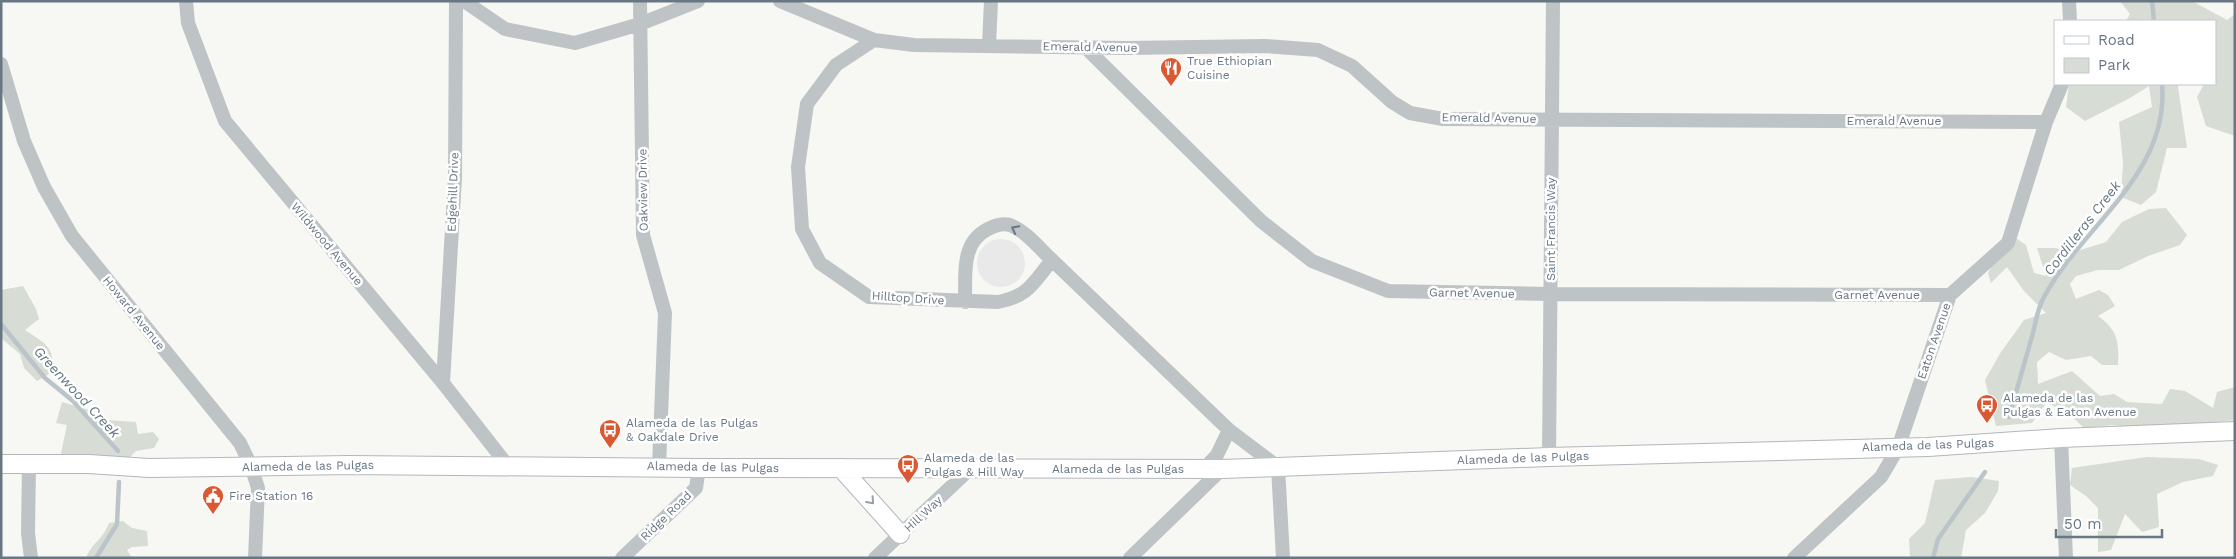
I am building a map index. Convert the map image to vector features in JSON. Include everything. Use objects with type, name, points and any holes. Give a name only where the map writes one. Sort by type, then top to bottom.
[{"type":"main road","name":"Alameda de las Pulgas","points":[[1,464],[89,464],[149,468],[508,466],[1222,469],[1549,457],[1898,448],[2061,438],[2235,431]]},
{"type":"main road","points":[[841,468],[900,534]]},
{"type":"street","name":"Wildwood Avenue","points":[[186,1],[188,24],[225,121],[444,383],[508,466]]},
{"type":"street","name":"Edgehill Drive","points":[[444,383],[455,177],[456,1]]},
{"type":"street","points":[[464,1],[505,29],[575,43],[640,24],[698,1]]},
{"type":"street","name":"Oakview Drive","points":[[640,1],[643,235],[665,313],[660,467]]},
{"type":"street","name":"Emerald Avenue","points":[[780,1],[815,8],[874,40],[914,45],[1085,47],[1265,46],[1318,50],[1352,66],[1392,102],[1410,113],[1443,119],[2046,122]]},
{"type":"street","points":[[989,45],[991,1]]},
{"type":"street","name":"Saint Francis Way","points":[[1549,457],[1553,1]]},
{"type":"street","points":[[2069,1],[2070,20]]},
{"type":"street","name":"Hilltop Drive","points":[[874,40],[836,65],[806,104],[798,166],[802,229],[820,263],[869,297],[998,302],[1016,299],[1027,291],[1052,260]]},
{"type":"street","name":"Garnet Avenue","points":[[1085,47],[1261,221],[1312,260],[1388,291],[1550,294],[1950,294]]},
{"type":"street","name":"Howard Avenue","points":[[1,64],[24,141],[44,187],[72,236],[240,444],[251,466],[258,488],[255,558]]},
{"type":"street","name":"Eaton Avenue","points":[[1794,558],[1881,477],[1898,448],[1950,294],[2008,243],[2046,122],[2062,85]]},
{"type":"street","points":[[966,302],[966,256],[971,244],[980,232],[994,226],[1009,224],[1021,232],[1052,260],[1229,430],[1278,467],[1282,558]]},
{"type":"street","points":[[1204,469],[1217,455],[1229,430]]},
{"type":"street","points":[[2061,438],[2066,558]]},
{"type":"street","points":[[28,464],[28,533],[31,558]]},
{"type":"street","name":"Ridge Road","points":[[622,558],[696,488],[699,468]]},
{"type":"street","name":"Hill Way","points":[[875,558],[970,469]]},
{"type":"street","points":[[1130,558],[1222,469]]},
{"type":"shaded area","points":[[1001,239],[1010,241],[1018,246],[1023,254],[1025,263],[1023,272],[1018,280],[1010,285],[1001,287],[992,285],[984,280],[979,272],[977,263],[979,254],[984,246],[992,241]]},
{"type":"green space","points":[[2120,1],[2192,1],[2227,20],[2235,14],[2235,136],[2206,126],[2197,97],[2203,85],[2216,85],[2216,20],[2127,20],[2130,14]]},
{"type":"green space","points":[[2069,85],[2179,85],[2187,148],[2167,148],[2156,192],[2141,205],[2121,197],[2123,162],[2119,122],[2152,107],[2149,86],[2085,121],[2066,107]]},
{"type":"green space","points":[[2166,208],[2187,235],[2180,245],[2148,256],[2119,270],[2098,270],[2076,276],[2070,284],[2076,299],[2099,290],[2108,295],[2115,306],[2098,316],[2110,326],[2116,337],[2118,365],[2102,365],[2091,356],[2066,360],[2049,352],[2037,362],[2038,384],[2072,371],[2100,396],[2114,394],[2127,402],[2162,404],[2170,389],[2185,391],[2213,408],[2217,392],[2235,387],[2235,420],[2154,429],[2113,425],[2084,428],[2066,411],[2046,403],[2032,423],[1996,426],[1985,380],[2001,352],[2024,320],[2046,313],[2024,291],[2007,267],[1991,283],[1988,273],[1994,261],[2016,238],[2026,245],[2034,273],[2046,276],[2037,248],[2055,248],[2074,252],[2106,242],[2122,222],[2149,209]]},
{"type":"green space","points":[[23,286],[36,309],[39,319],[25,330],[43,342],[52,357],[51,373],[37,381],[24,368],[20,354],[1,338],[1,290]]},
{"type":"green space","points":[[62,402],[89,410],[100,423],[107,420],[136,422],[138,434],[153,432],[159,439],[154,448],[136,451],[129,458],[69,460],[61,453],[67,425],[56,423]]},
{"type":"green space","points":[[2147,457],[2199,459],[2218,465],[2213,476],[2183,482],[2157,494],[2159,527],[2142,532],[2125,514],[2111,550],[2098,552],[2098,508],[2086,496],[2070,485],[2072,468]]},
{"type":"green space","points":[[1971,477],[1999,481],[1998,491],[1985,513],[1966,530],[1961,558],[1910,558],[1909,539],[1925,523],[1935,480]]},
{"type":"green space","points":[[123,521],[132,528],[147,531],[148,546],[132,547],[127,550],[132,558],[86,558],[109,523]]},
{"type":"waterway","name":"Cordilleras Creek","points":[[2152,1],[2154,20]]},
{"type":"waterway","name":"Cordilleras Creek","points":[[2009,417],[2042,301],[2060,271],[2120,198],[2138,172],[2152,145],[2161,116],[2162,85]]},
{"type":"waterway","name":"Greenwood Creek","points":[[1,324],[45,378],[73,401],[118,451]]},
{"type":"waterway","name":"Cordilleras Creek","points":[[1933,558],[1938,539],[1985,472]]},
{"type":"waterway","name":"Greenwood Creek","points":[[96,558],[117,524],[119,482]]},
{"type":"place","name":"True Ethiopian Cuisine","points":[[1171,87]]},
{"type":"place","name":"Alameda de las Pulgas & Eaton Avenue","points":[[1987,424]]},
{"type":"place","name":"Alameda de las Pulgas & Oakdale Drive","points":[[610,449]]},
{"type":"place","name":"Alameda de las Pulgas & Hill Way","points":[[908,484]]},
{"type":"place","name":"Fire Station 16","points":[[213,515]]}]
